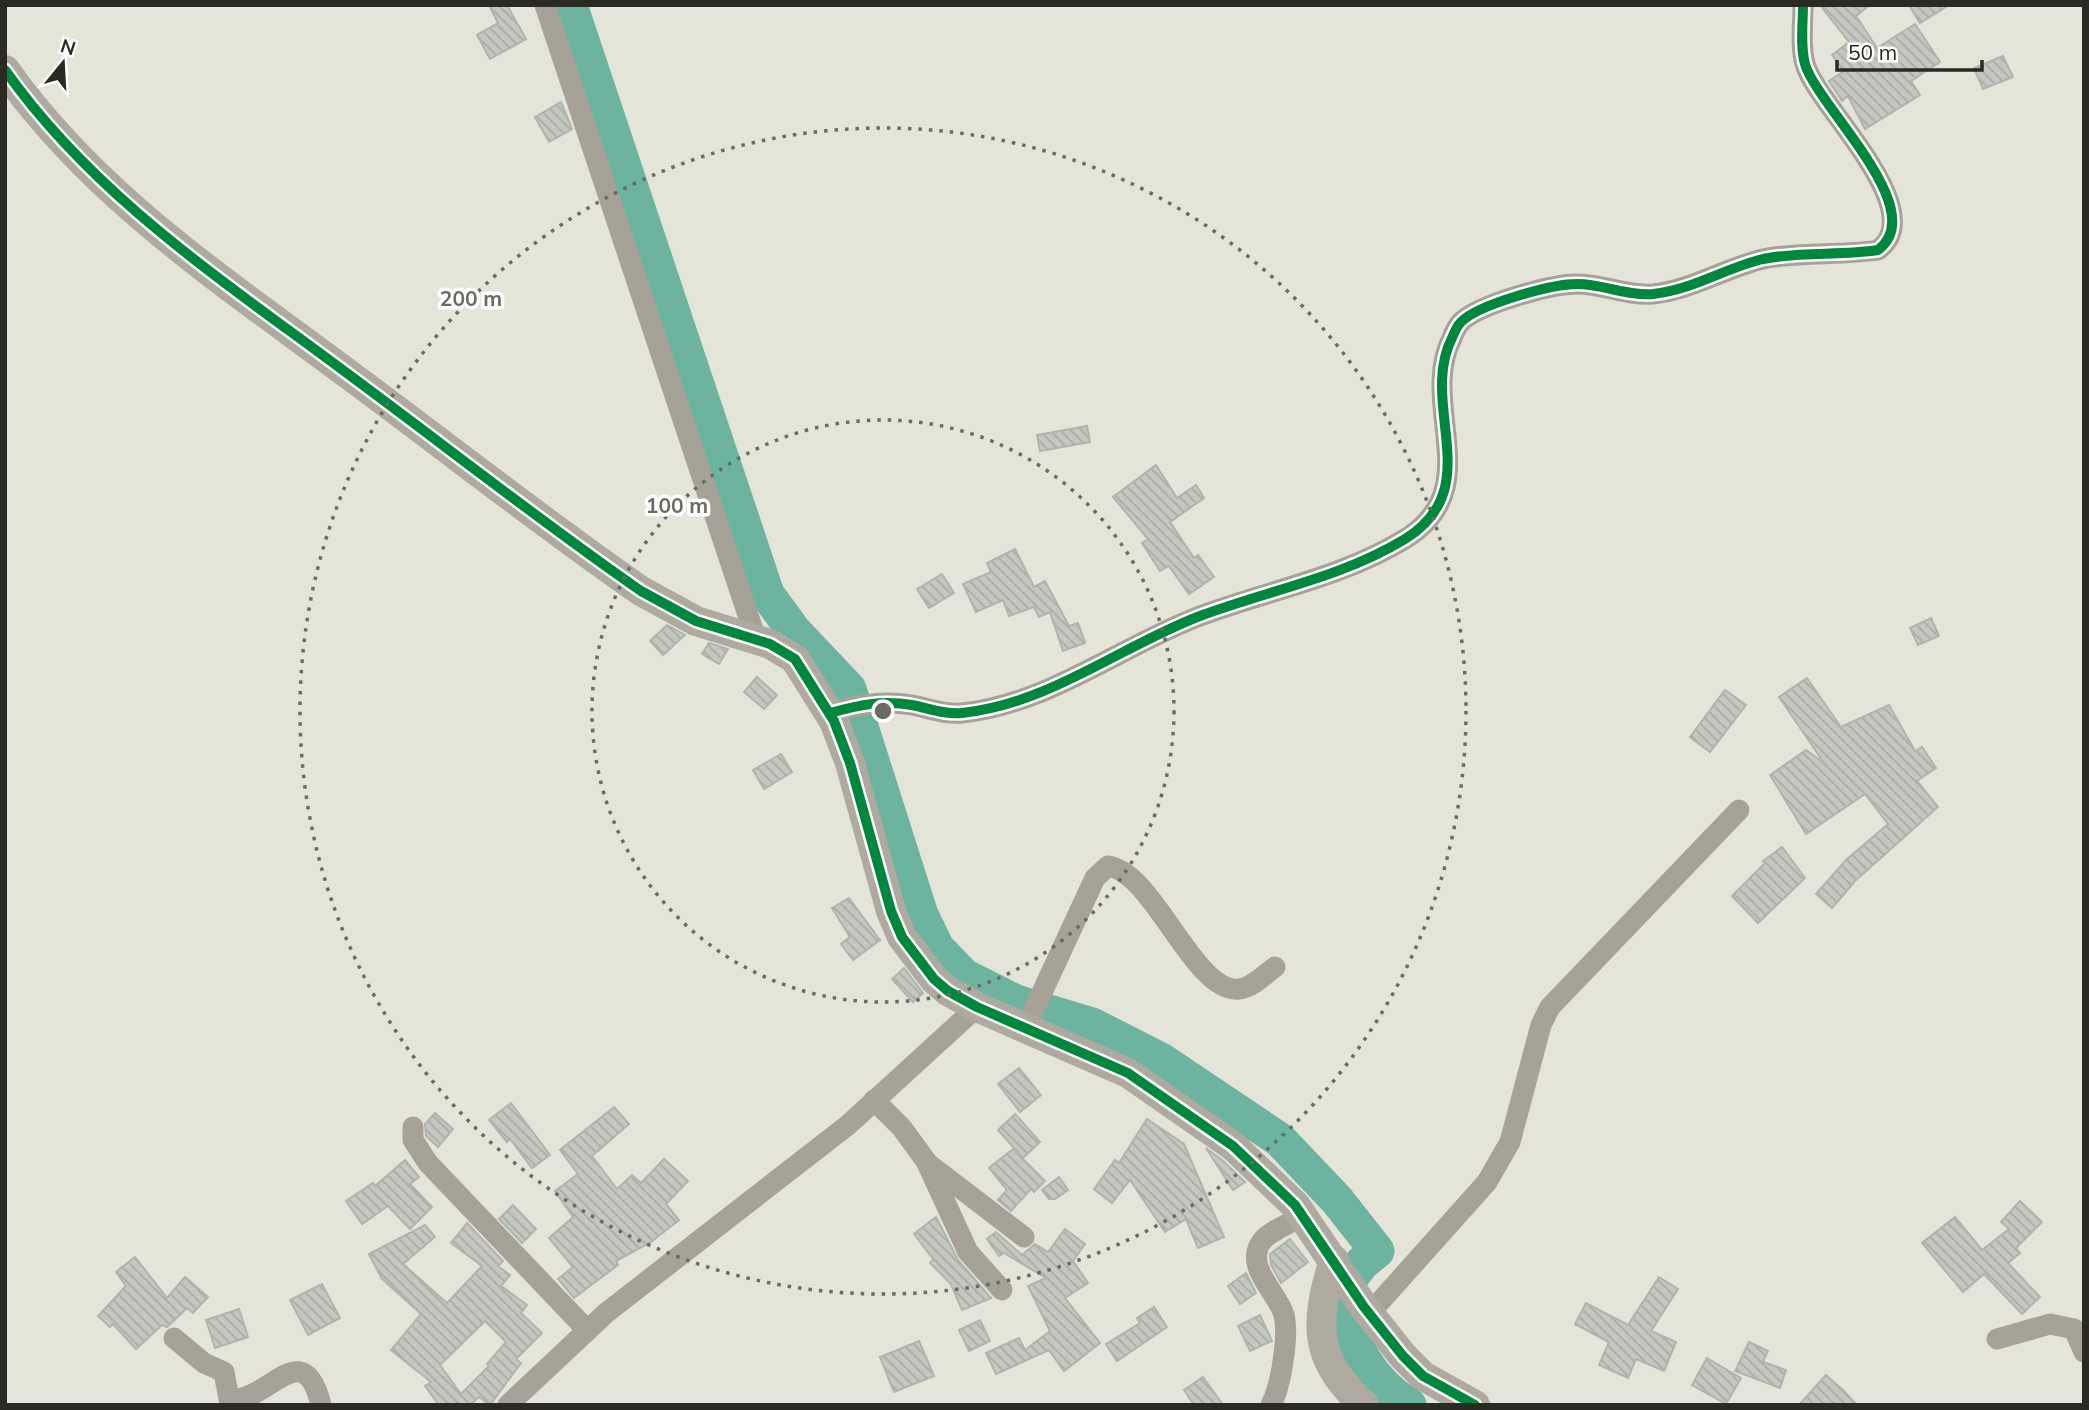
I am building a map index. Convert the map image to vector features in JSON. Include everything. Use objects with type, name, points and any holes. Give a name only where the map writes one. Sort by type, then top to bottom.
[{"type":"street","points":[[545,5],[756,639]]},
{"type":"street","points":[[843,709],[882,701],[961,714],[1015,700],[1081,674],[1198,617],[1353,566],[1407,538],[1427,521],[1448,481],[1450,456],[1442,366],[1460,323],[1473,314],[1553,287],[1576,284],[1632,294],[1652,294],[1681,289],[1764,259],[1878,250],[1885,244],[1894,224],[1891,207],[1857,142],[1820,93],[1805,65],[1803,5]]},
{"type":"street","points":[[5,71],[67,144],[110,188],[167,241],[243,299],[341,369],[581,550],[641,591],[696,621],[756,639],[795,659],[843,709],[850,763],[891,911],[902,937],[934,979],[948,991],[977,1007],[1028,1024],[1128,1073],[1199,1120],[1260,1170],[1303,1216],[1362,1303],[1423,1376],[1475,1405]]},
{"type":"street","points":[[1362,1303],[1487,1182],[1502,1160],[1510,1142],[1541,1025],[1550,1007],[1739,810]]},
{"type":"street","points":[[1028,1024],[1096,878],[1108,866],[1122,871],[1141,890],[1198,964],[1222,985],[1230,989],[1245,988],[1275,967]]},
{"type":"street","points":[[508,1405],[587,1330],[874,1100],[977,1007]]},
{"type":"street","points":[[874,1100],[902,1128],[926,1161],[968,1252],[1002,1290]]},
{"type":"street","points":[[413,1127],[413,1140],[423,1158],[587,1330]]},
{"type":"street","points":[[926,1161],[1024,1237]]},
{"type":"street","points":[[1271,1405],[1281,1370],[1285,1320],[1261,1274],[1259,1248],[1264,1239],[1303,1216]]},
{"type":"street","points":[[1334,1260],[1320,1311],[1322,1344],[1329,1363],[1352,1394],[1364,1405]]},
{"type":"street","points":[[1997,1339],[2056,1323],[2074,1329],[2084,1352]]},
{"type":"street","points":[[174,1338],[204,1363],[224,1372],[229,1399],[256,1394],[286,1372],[295,1371],[308,1375],[314,1381],[321,1405]]},
{"type":"building","points":[[489,5],[507,5],[526,39],[490,59],[477,35],[498,23]]},
{"type":"building","points":[[1820,5],[1870,5],[1856,16],[1877,48],[1915,24],[1940,62],[1911,81],[1920,95],[1865,129],[1848,96],[1842,101],[1829,81],[1844,71],[1832,55],[1849,42]]},
{"type":"building","points":[[1909,5],[1949,5],[1920,23]]},
{"type":"building","points":[[2003,56],[2013,77],[1983,89],[1974,68]]},
{"type":"building","points":[[561,102],[572,129],[549,142],[535,117]]},
{"type":"building","points":[[1087,426],[1090,442],[1040,451],[1037,435]]},
{"type":"building","points":[[1156,465],[1177,498],[1196,485],[1204,498],[1170,522],[1194,558],[1198,555],[1214,577],[1189,594],[1169,566],[1160,571],[1142,543],[1148,539],[1113,497]]},
{"type":"building","points":[[1015,549],[1034,587],[1045,581],[1069,626],[1078,623],[1085,643],[1063,651],[1050,612],[1039,617],[1034,607],[1009,616],[1003,600],[976,612],[963,584],[991,572],[987,563]]},
{"type":"building","points":[[942,574],[954,593],[929,608],[917,589]]},
{"type":"building","points":[[1931,618],[1939,636],[1918,645],[1910,628]]},
{"type":"building","points":[[667,625],[685,635],[663,655],[650,641]]},
{"type":"building","points":[[709,643],[728,649],[719,664],[702,654]]},
{"type":"building","points":[[757,677],[777,695],[764,709],[744,692]]},
{"type":"building","points":[[1807,678],[1841,727],[1889,705],[1915,751],[1922,747],[1936,768],[1917,781],[1938,807],[1855,881],[1832,908],[1816,894],[1846,860],[1888,824],[1865,794],[1806,834],[1770,775],[1806,750],[1824,763],[1779,697]]},
{"type":"building","points":[[1725,690],[1746,705],[1710,752],[1690,737]]},
{"type":"building","points":[[781,754],[792,772],[764,789],[753,770]]},
{"type":"building","points":[[1782,847],[1805,878],[1758,923],[1732,896],[1765,863],[1763,861]]},
{"type":"building","points":[[849,898],[880,940],[853,960],[841,944],[850,937],[832,908]]},
{"type":"building","points":[[904,968],[923,993],[913,1002],[892,979]]},
{"type":"building","points":[[1019,1068],[1041,1095],[1020,1112],[998,1084]]},
{"type":"building","points":[[511,1103],[550,1155],[532,1168],[510,1139],[507,1142],[489,1120]]},
{"type":"building","points":[[614,1107],[629,1124],[592,1156],[617,1189],[632,1175],[641,1183],[664,1159],[688,1181],[666,1204],[679,1220],[651,1242],[616,1261],[618,1265],[574,1298],[558,1279],[573,1267],[549,1238],[573,1217],[555,1191],[578,1174],[560,1150]]},
{"type":"building","points":[[435,1113],[453,1129],[438,1147],[426,1136],[425,1124]]},
{"type":"building","points":[[1015,1114],[1040,1142],[1023,1158],[998,1130]]},
{"type":"building","points":[[1147,1119],[1184,1144],[1224,1237],[1198,1248],[1186,1219],[1165,1232],[1130,1180],[1112,1203],[1094,1189],[1115,1160],[1119,1163]]},
{"type":"building","points":[[1206,1148],[1222,1160],[1245,1182],[1233,1190]]},
{"type":"building","points":[[1013,1149],[1045,1181],[1034,1192],[1031,1189],[1011,1211],[998,1200],[1007,1190],[989,1168]]},
{"type":"building","points":[[405,1160],[419,1177],[410,1184],[432,1207],[410,1229],[388,1206],[362,1224],[346,1201],[373,1183],[375,1186]]},
{"type":"building","points":[[1059,1177],[1068,1190],[1055,1199],[1049,1199],[1042,1190]]},
{"type":"building","points":[[2020,1201],[2042,1222],[2016,1248],[2020,1253],[2008,1263],[2040,1297],[2022,1314],[1984,1274],[1963,1292],[1922,1243],[1955,1217],[1982,1250],[2009,1229],[2001,1222]]},
{"type":"building","points":[[513,1205],[536,1229],[522,1243],[499,1219]]},
{"type":"building","points":[[936,1217],[958,1260],[991,1298],[962,1310],[951,1284],[930,1263],[933,1259],[914,1234]]},
{"type":"building","points":[[467,1223],[503,1261],[498,1266],[510,1275],[501,1286],[527,1305],[521,1313],[542,1333],[516,1359],[521,1363],[490,1405],[479,1397],[470,1405],[439,1405],[425,1386],[431,1382],[391,1350],[421,1314],[382,1279],[369,1254],[425,1225],[435,1237],[403,1264],[447,1303],[482,1266],[451,1243]],"holes":[[[485,1321],[506,1342],[487,1364],[489,1366],[461,1394],[440,1365]]]},
{"type":"building","points":[[1065,1229],[1085,1244],[1073,1261],[1088,1283],[1065,1298],[1100,1343],[1064,1371],[1049,1350],[996,1374],[986,1353],[1019,1338],[1025,1350],[1050,1331],[1028,1286],[1046,1278],[1004,1253],[999,1256],[987,1239],[996,1232],[1022,1255],[1035,1244],[1048,1252]]},
{"type":"building","points":[[1290,1239],[1308,1262],[1281,1283],[1271,1265],[1270,1254]]},
{"type":"building","points":[[135,1257],[167,1298],[185,1277],[208,1297],[193,1313],[187,1308],[167,1327],[162,1325],[136,1349],[113,1324],[110,1327],[98,1316],[126,1286],[116,1272]]},
{"type":"building","points":[[1246,1273],[1256,1293],[1240,1304],[1228,1286]]},
{"type":"building","points":[[1659,1277],[1678,1289],[1651,1331],[1676,1342],[1664,1371],[1636,1359],[1628,1378],[1599,1365],[1609,1342],[1575,1324],[1586,1303],[1628,1325]]},
{"type":"building","points":[[322,1284],[340,1318],[308,1335],[290,1300]]},
{"type":"building","points":[[1154,1307],[1167,1327],[1117,1361],[1106,1344],[1140,1323],[1137,1318]]},
{"type":"building","points":[[239,1309],[248,1337],[215,1348],[206,1320]]},
{"type":"building","points":[[1260,1315],[1272,1341],[1250,1351],[1238,1326]]},
{"type":"building","points":[[980,1320],[990,1341],[969,1351],[959,1330]]},
{"type":"building","points":[[919,1341],[934,1376],[894,1392],[880,1357]]},
{"type":"building","points":[[1749,1342],[1768,1351],[1763,1362],[1786,1370],[1780,1388],[1735,1371]]},
{"type":"building","points":[[1707,1358],[1741,1378],[1726,1404],[1692,1385]]},
{"type":"building","points":[[1826,1375],[1843,1390],[1857,1405],[1799,1405]]},
{"type":"building","points":[[1203,1377],[1223,1405],[1194,1405],[1184,1390]]},
{"type":"waterway","points":[[570,5],[767,594],[794,631],[849,689],[921,915],[937,948],[964,976],[1016,1002],[1092,1025],[1161,1060],[1280,1140],[1337,1200],[1377,1251],[1362,1263],[1336,1297],[1355,1344],[1371,1371],[1394,1395],[1409,1405]]},
{"type":"cycle path","points":[[830,713],[880,703],[962,713],[1025,698],[1055,686],[1171,628],[1226,607],[1330,574],[1405,539],[1429,518],[1443,496],[1447,471],[1442,390],[1444,364],[1458,325],[1483,308],[1534,291],[1577,284],[1633,293],[1667,292],[1763,259],[1878,250],[1891,232],[1891,210],[1882,185],[1805,64],[1802,42],[1803,5]]},
{"type":"cycle path","points":[[5,70],[40,115],[78,157],[162,234],[529,510],[641,591],[696,621],[770,644],[795,659],[834,721],[850,763],[891,911],[902,937],[934,979],[948,991],[977,1007],[1128,1073],[1233,1146],[1295,1205],[1364,1307],[1403,1356],[1423,1376],[1475,1405]]}]
